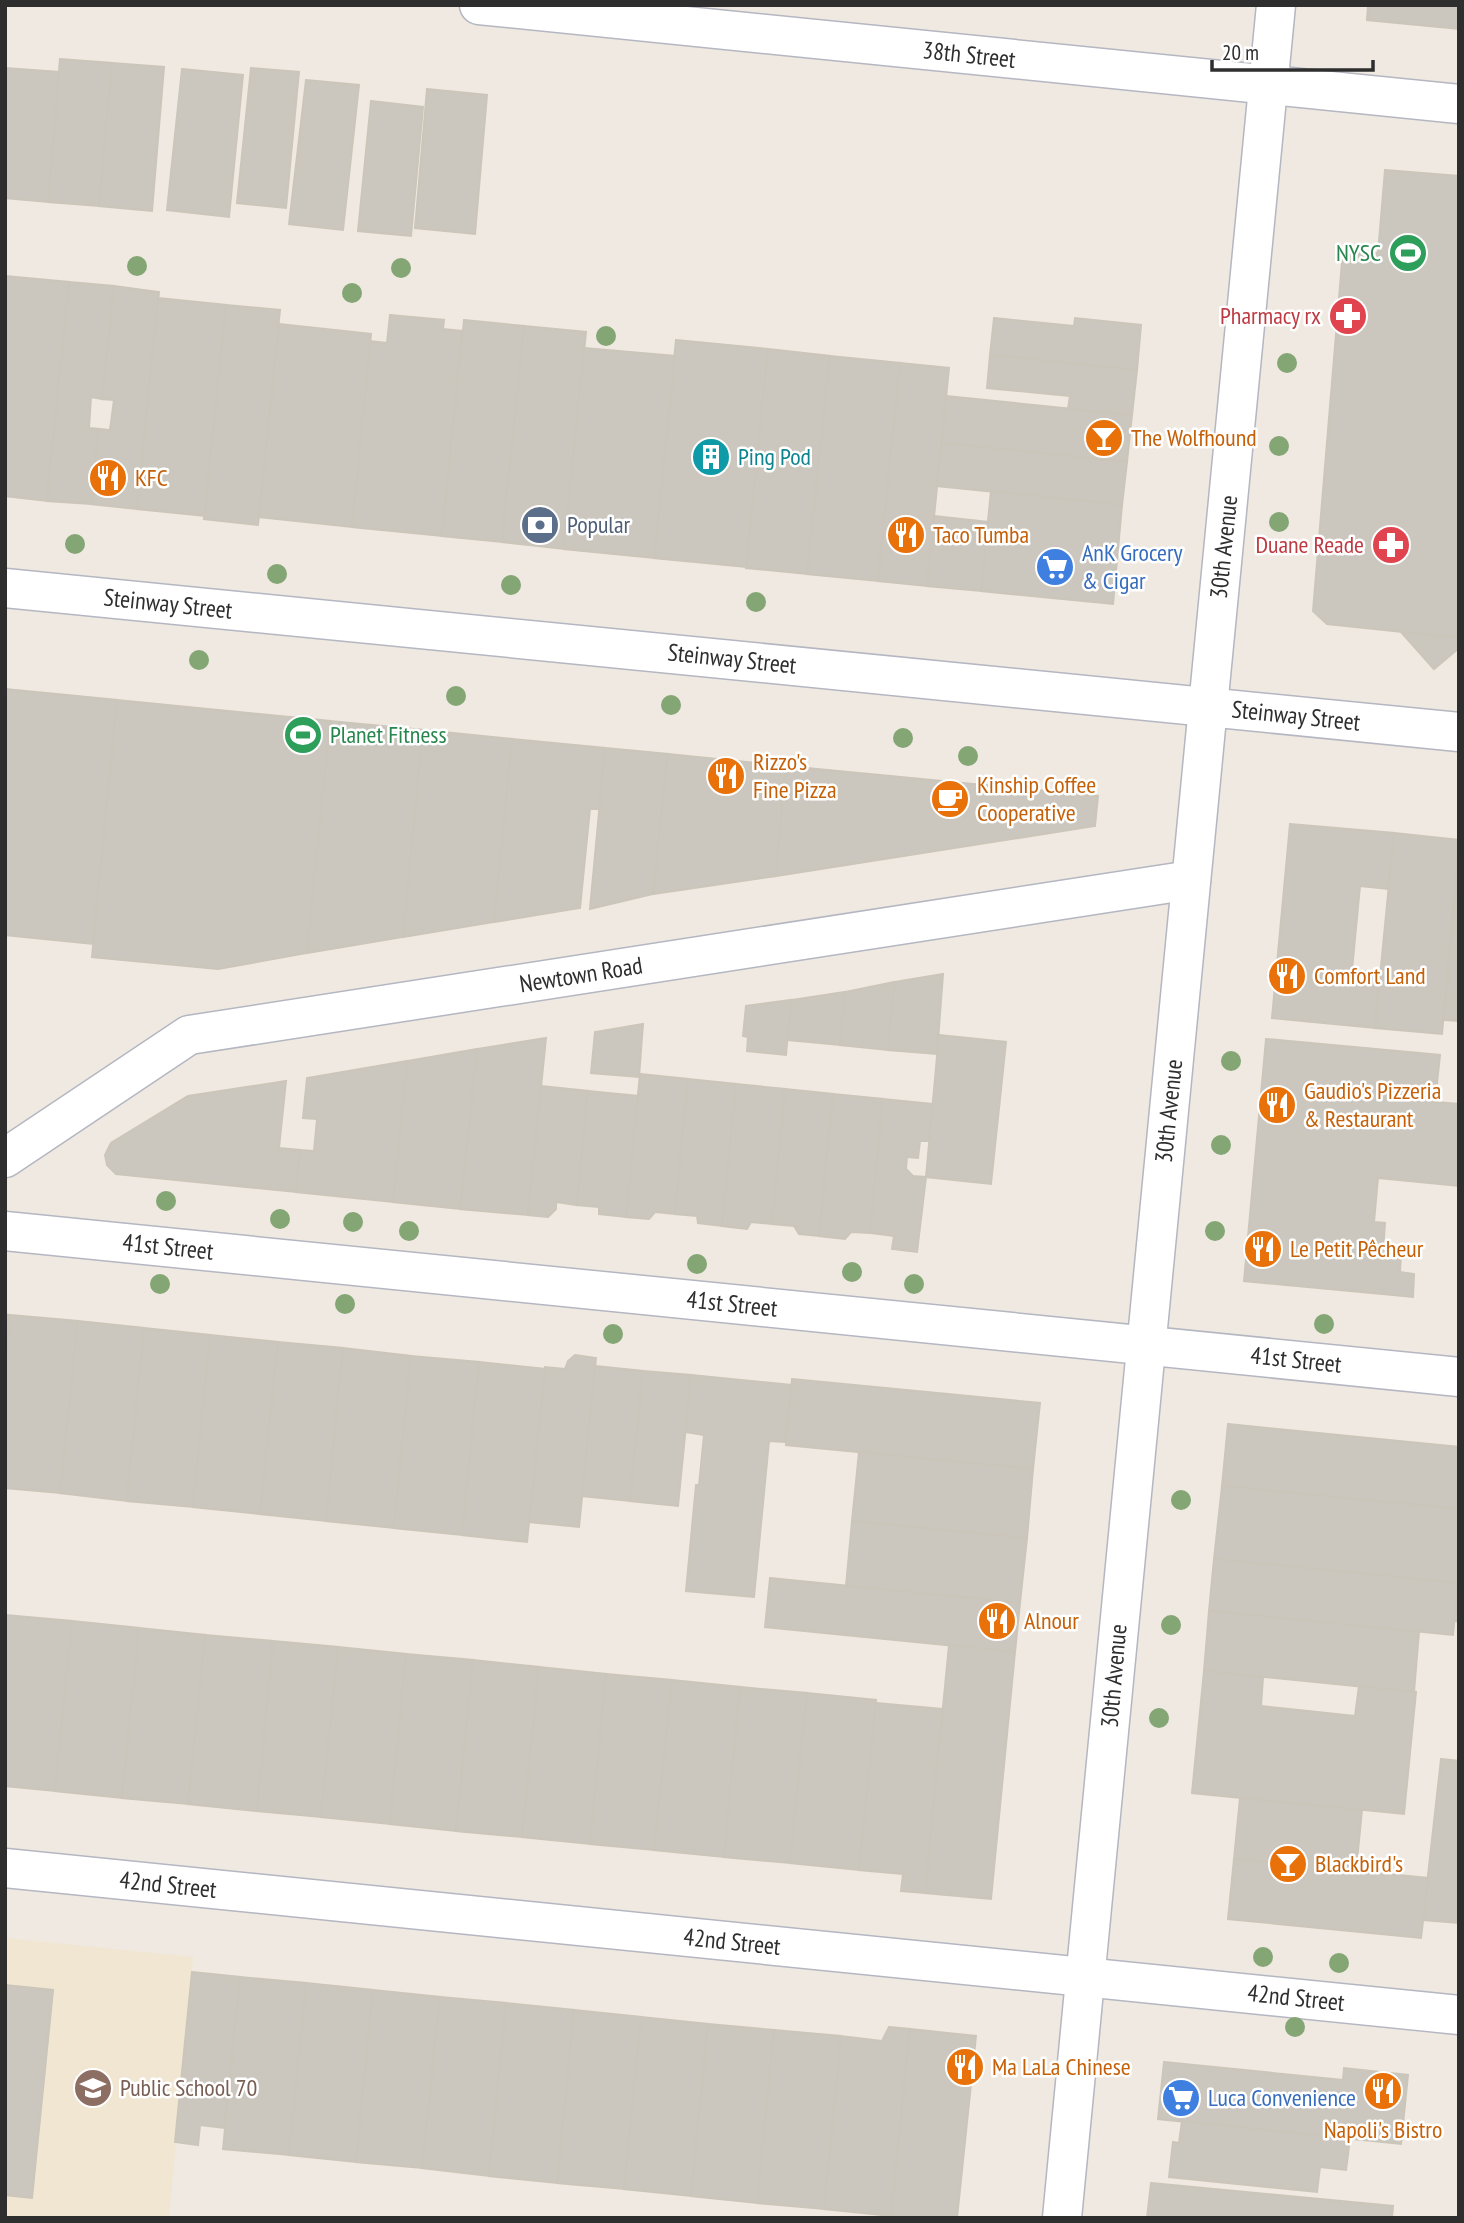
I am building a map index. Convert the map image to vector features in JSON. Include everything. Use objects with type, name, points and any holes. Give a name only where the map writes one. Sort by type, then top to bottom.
[{"type":"street","name":"38th Street","points":[[479,5],[1459,104]]},
{"type":"street","name":"30th Avenue","points":[[1062,2218],[1276,5]]},
{"type":"street","name":"Steinway Street","points":[[5,588],[1459,733]]},
{"type":"street","name":"Newtown Road","points":[[5,1158],[189,1035],[1191,880]]},
{"type":"street","name":"41st Street","points":[[5,1231],[1459,1377]]},
{"type":"street","name":"42nd Street","points":[[5,1868],[1459,2015]]},
{"type":"shaded area","name":"Public School 70","points":[[5,1938],[193,1957],[169,2218],[5,2218]]},
{"type":"building","points":[[1368,5],[1459,5],[1459,29],[1367,20]]},
{"type":"building","points":[[60,59],[112,63],[99,206],[48,202]]},
{"type":"building","points":[[112,63],[164,67],[152,211],[99,206]]},
{"type":"building","points":[[5,68],[59,72],[48,202],[5,198]]},
{"type":"building","points":[[251,68],[299,72],[286,208],[237,203]]},
{"type":"building","points":[[182,69],[243,75],[229,217],[167,210]]},
{"type":"building","points":[[306,80],[359,85],[343,230],[289,224]]},
{"type":"building","points":[[427,89],[487,95],[475,234],[415,228]]},
{"type":"building","points":[[371,101],[423,107],[411,236],[358,231]]},
{"type":"building","points":[[1385,170],[1459,176],[1459,638],[1327,624],[1313,611],[1343,250],[1378,253]]},
{"type":"building","points":[[5,276],[69,282],[47,501],[5,496]]},
{"type":"building","points":[[69,282],[114,286],[102,399],[91,397],[89,428],[99,429],[91,504],[47,501]]},
{"type":"building","points":[[114,286],[159,292],[137,509],[91,504],[99,429],[110,430],[114,400],[102,399]]},
{"type":"building","points":[[158,298],[226,305],[205,516],[137,509]]},
{"type":"building","points":[[226,305],[280,310],[258,525],[204,519]]},
{"type":"building","points":[[390,315],[444,320],[443,329],[462,331],[442,536],[352,527],[370,341],[387,343]]},
{"type":"building","points":[[994,318],[1074,326],[1075,318],[1141,325],[1137,370],[990,355]]},
{"type":"building","points":[[464,320],[524,326],[502,542],[442,536]]},
{"type":"building","points":[[279,324],[371,334],[352,527],[259,517]]},
{"type":"building","points":[[524,326],[586,332],[564,549],[502,542]]},
{"type":"building","name":"Ping Pod","points":[[676,340],[768,349],[746,567],[654,558]]},
{"type":"building","points":[[584,348],[675,356],[654,558],[564,549]]},
{"type":"building","points":[[768,349],[830,356],[807,574],[746,568]]},
{"type":"building","points":[[990,355],[1137,370],[1132,415],[1068,409],[1070,396],[987,388]]},
{"type":"building","points":[[830,356],[900,363],[878,581],[807,574]]},
{"type":"building","points":[[900,363],[949,368],[927,586],[878,581]]},
{"type":"building","points":[[946,396],[1132,415],[1127,462],[942,443]]},
{"type":"building","points":[[942,443],[1127,462],[1122,505],[937,486]]},
{"type":"building","points":[[991,491],[1122,505],[1113,604],[981,591]]},
{"type":"building","points":[[934,516],[988,522],[981,591],[927,586]]},
{"type":"building","points":[[1401,632],[1459,638],[1459,648],[1434,669]]},
{"type":"building","points":[[5,689],[117,700],[93,944],[5,935]]},
{"type":"building","points":[[117,700],[330,721],[307,953],[218,969],[92,957]]},
{"type":"building","points":[[330,721],[423,730],[403,937],[307,953]]},
{"type":"building","points":[[423,730],[512,739],[494,922],[403,937]]},
{"type":"building","points":[[512,739],[605,748],[599,809],[590,809],[580,908],[494,922]]},
{"type":"building","points":[[605,748],[668,754],[653,894],[590,909]]},
{"type":"building","points":[[668,754],[786,766],[776,876],[653,894]]},
{"type":"building","points":[[786,766],[1098,796],[1095,826],[776,876]]},
{"type":"building","points":[[1290,824],[1394,833],[1388,889],[1360,886],[1352,970],[1380,973],[1375,1028],[1272,1018]]},
{"type":"building","points":[[1394,833],[1459,840],[1442,1034],[1375,1028]]},
{"type":"building","points":[[1459,856],[1459,1021],[1444,1020]]},
{"type":"building","points":[[943,974],[937,1054],[888,1050],[894,982]]},
{"type":"building","points":[[894,982],[888,1050],[840,1045],[845,992]]},
{"type":"building","points":[[845,992],[840,1045],[788,1040],[791,1000]]},
{"type":"building","points":[[791,1000],[786,1055],[747,1051],[748,1037],[743,1036],[746,1006]]},
{"type":"building","points":[[643,1024],[639,1077],[591,1073],[595,1032]]},
{"type":"building","points":[[939,1035],[1006,1042],[991,1184],[926,1177]]},
{"type":"building","points":[[546,1038],[528,1215],[460,1209],[477,1049]]},
{"type":"building","points":[[1266,1039],[1440,1055],[1435,1102],[1459,1104],[1459,1186],[1378,1178],[1374,1222],[1385,1223],[1383,1251],[1401,1253],[1400,1272],[1414,1274],[1413,1297],[1244,1281]]},
{"type":"building","points":[[477,1049],[460,1209],[393,1202],[407,1061]]},
{"type":"building","points":[[407,1061],[393,1202],[296,1192],[300,1150],[314,1151],[317,1119],[303,1118],[307,1078]]},
{"type":"building","points":[[640,1074],[688,1079],[675,1214],[655,1212],[649,1219],[626,1217]]},
{"type":"building","points":[[688,1079],[736,1084],[722,1226],[698,1223],[697,1216],[675,1214]]},
{"type":"building","points":[[286,1081],[279,1148],[300,1150],[296,1192],[116,1174],[107,1165],[105,1155],[111,1143],[188,1096]]},
{"type":"building","points":[[736,1084],[785,1089],[772,1224],[751,1222],[747,1229],[722,1226]]},
{"type":"building","points":[[541,1086],[588,1091],[577,1205],[556,1202],[556,1209],[548,1217],[528,1215]]},
{"type":"building","points":[[785,1089],[833,1094],[819,1236],[799,1234],[794,1226],[772,1224]]},
{"type":"building","points":[[588,1091],[638,1096],[626,1217],[599,1214],[599,1207],[577,1205]]},
{"type":"building","points":[[833,1094],[883,1099],[870,1233],[851,1232],[845,1239],[819,1236]]},
{"type":"building","points":[[883,1099],[932,1104],[929,1141],[920,1141],[918,1158],[907,1157],[906,1169],[913,1176],[926,1177],[917,1252],[892,1249],[894,1236],[870,1233]]},
{"type":"building","points":[[5,1314],[10,1315],[5,1361]]},
{"type":"building","points":[[10,1315],[78,1321],[60,1493],[5,1488],[5,1361]]},
{"type":"building","points":[[78,1321],[144,1328],[127,1501],[60,1493]]},
{"type":"building","points":[[144,1328],[210,1335],[193,1507],[127,1501]]},
{"type":"building","points":[[210,1335],[278,1342],[260,1514],[193,1507]]},
{"type":"building","points":[[278,1342],[343,1348],[326,1521],[260,1514]]},
{"type":"building","points":[[343,1348],[411,1356],[394,1528],[326,1521]]},
{"type":"building","points":[[575,1355],[596,1358],[579,1527],[529,1522],[545,1367],[565,1369],[568,1361]]},
{"type":"building","points":[[411,1356],[479,1362],[462,1535],[394,1528]]},
{"type":"building","points":[[479,1362],[545,1369],[527,1542],[462,1535]]},
{"type":"building","points":[[595,1366],[643,1371],[630,1501],[582,1496]]},
{"type":"building","points":[[643,1371],[691,1375],[678,1506],[630,1501]]},
{"type":"building","points":[[691,1375],[791,1385],[785,1442],[769,1441],[754,1597],[686,1591],[696,1485],[699,1485],[704,1435],[685,1432]]},
{"type":"building","points":[[792,1379],[1040,1403],[1033,1469],[786,1445]]},
{"type":"building","points":[[1228,1424],[1459,1447],[1459,1509],[1222,1486]]},
{"type":"building","points":[[859,1452],[1033,1469],[1027,1538],[852,1521]]},
{"type":"building","points":[[1222,1486],[1459,1509],[1458,1583],[1214,1559]]},
{"type":"building","points":[[852,1521],[1027,1538],[1020,1603],[846,1586]]},
{"type":"building","points":[[1214,1559],[1458,1583],[1453,1635],[1209,1611]]},
{"type":"building","points":[[1459,1575],[1459,1622],[1455,1621]]},
{"type":"building","points":[[770,1578],[1020,1603],[1015,1652],[765,1627]]},
{"type":"building","points":[[1209,1611],[1419,1632],[1414,1692],[1204,1671]]},
{"type":"building","points":[[5,1615],[72,1621],[55,1791],[5,1786]]},
{"type":"building","points":[[72,1621],[139,1628],[122,1798],[55,1791]]},
{"type":"building","points":[[139,1628],[205,1635],[188,1804],[122,1798]]},
{"type":"building","points":[[205,1635],[273,1641],[257,1811],[188,1804]]},
{"type":"building","points":[[273,1641],[338,1647],[321,1817],[257,1811]]},
{"type":"building","points":[[949,1645],[1015,1652],[991,1899],[925,1893]]},
{"type":"building","points":[[338,1647],[406,1654],[390,1824],[321,1817]]},
{"type":"building","points":[[406,1654],[473,1660],[456,1831],[390,1824]]},
{"type":"building","points":[[473,1660],[539,1667],[522,1837],[456,1831]]},
{"type":"building","points":[[539,1667],[606,1674],[590,1844],[522,1837]]},
{"type":"building","points":[[1204,1671],[1263,1677],[1261,1706],[1355,1716],[1359,1686],[1416,1692],[1404,1814],[1192,1793]]},
{"type":"building","points":[[606,1674],[672,1680],[654,1850],[590,1844]]},
{"type":"building","points":[[672,1680],[740,1687],[724,1857],[654,1850]]},
{"type":"building","points":[[740,1687],[807,1693],[790,1863],[724,1857]]},
{"type":"building","points":[[807,1693],[876,1700],[859,1870],[790,1863]]},
{"type":"building","points":[[876,1703],[942,1709],[925,1893],[901,1891],[903,1874],[859,1870]]},
{"type":"building","points":[[1441,1759],[1459,1761],[1459,1923],[1423,1920]]},
{"type":"building","points":[[1240,1798],[1362,1810],[1356,1871],[1234,1859]]},
{"type":"building","points":[[1234,1859],[1428,1878],[1421,1938],[1228,1919]]},
{"type":"building","points":[[192,1972],[240,1977],[224,2128],[200,2125],[198,2145],[175,2142]]},
{"type":"building","points":[[240,1977],[306,1983],[289,2155],[223,2149]]},
{"type":"building","points":[[306,1983],[373,1990],[356,2162],[289,2155]]},
{"type":"building","points":[[5,1985],[53,1990],[32,2198],[5,2195]]},
{"type":"building","points":[[373,1990],[440,1997],[422,2168],[356,2162]]},
{"type":"building","points":[[440,1997],[506,2003],[489,2176],[422,2168]]},
{"type":"building","points":[[506,2003],[574,2010],[557,2183],[489,2176]]},
{"type":"building","points":[[574,2010],[641,2017],[624,2189],[557,2183]]},
{"type":"building","points":[[641,2017],[708,2024],[691,2196],[624,2189]]},
{"type":"building","points":[[708,2024],[774,2030],[757,2203],[691,2196]]},
{"type":"building","points":[[889,2027],[910,2029],[891,2216],[824,2209],[841,2036],[882,2041]]},
{"type":"building","points":[[910,2029],[976,2036],[957,2218],[891,2216]]},
{"type":"building","points":[[774,2030],[841,2036],[824,2209],[757,2203]]},
{"type":"building","points":[[1164,2062],[1343,2080],[1344,2068],[1408,2075],[1401,2144],[1158,2119]]},
{"type":"building","points":[[1182,2121],[1350,2139],[1346,2170],[1320,2167],[1317,2192],[1169,2177],[1173,2142],[1179,2143]]},
{"type":"building","points":[[1151,2183],[1393,2206],[1392,2218],[1147,2218]]},
{"type":"place","name":"NYSC","points":[[1408,253]]},
{"type":"place","name":"Pharmacy rx","points":[[1348,316]]},
{"type":"place","name":"The Wolfhound","points":[[1104,438]]},
{"type":"place","name":"Ping Pod","points":[[711,457]]},
{"type":"place","name":"KFC","points":[[108,478]]},
{"type":"place","name":"Popular","points":[[540,525]]},
{"type":"place","name":"Taco Tumba","points":[[906,535]]},
{"type":"place","name":"Duane Reade","points":[[1391,545]]},
{"type":"place","name":"AnK Grocery & Cigar","points":[[1055,567]]},
{"type":"place","name":"Planet Fitness","points":[[303,735]]},
{"type":"place","name":"Rizzo's Fine Pizza","points":[[726,776]]},
{"type":"place","name":"Kinship Coffee Cooperative","points":[[950,799]]},
{"type":"place","name":"Comfort Land","points":[[1287,976]]},
{"type":"place","name":"Gaudio's Pizzeria & Restaurant","points":[[1277,1105]]},
{"type":"place","name":"Le Petit Pêcheur","points":[[1263,1249]]},
{"type":"place","name":"Alnour","points":[[997,1621]]},
{"type":"place","name":"Blackbird's","points":[[1288,1864]]},
{"type":"place","name":"Ma LaLa Chinese","points":[[965,2067]]},
{"type":"place","name":"Public School 70","points":[[93,2088]]},
{"type":"place","name":"Napoli's Bistro","points":[[1383,2091]]},
{"type":"place","name":"Luca Convenience","points":[[1181,2098]]}]
